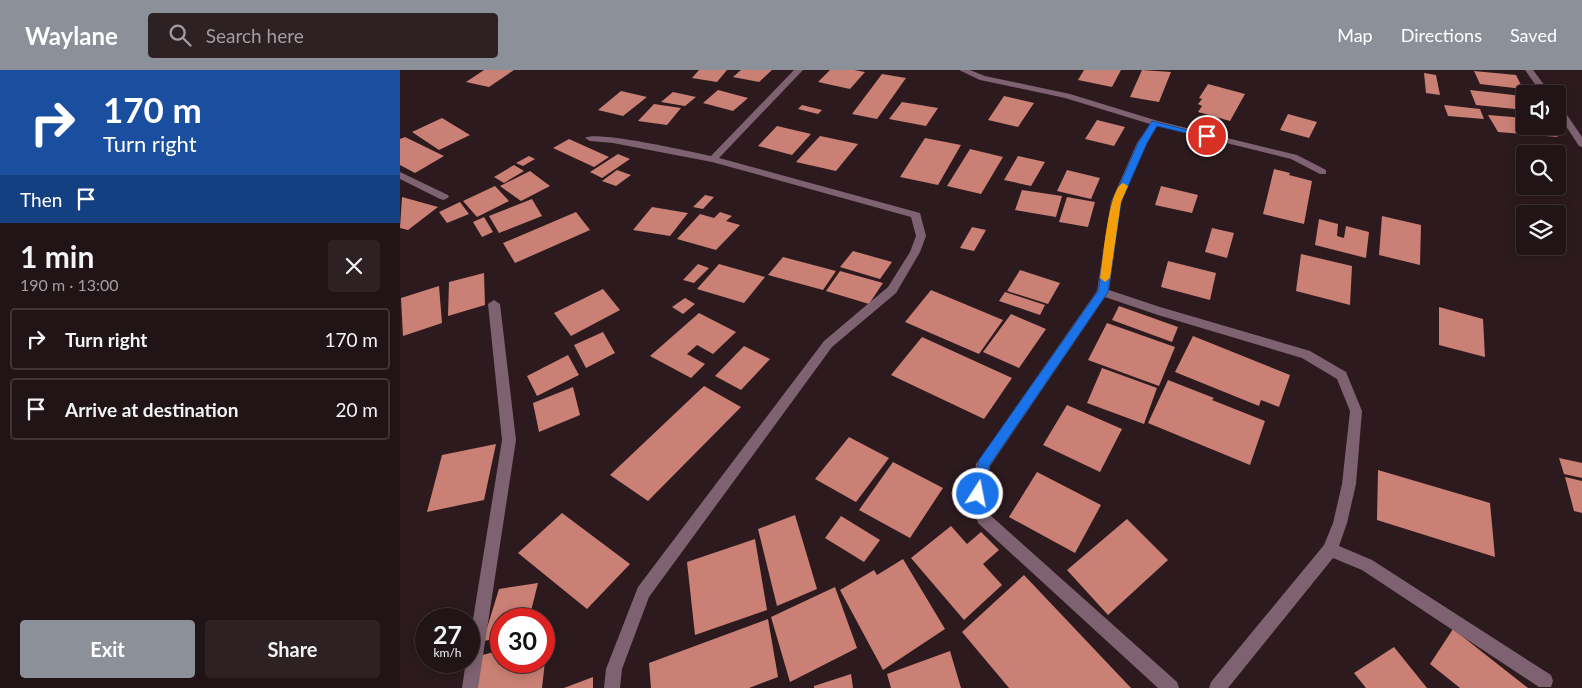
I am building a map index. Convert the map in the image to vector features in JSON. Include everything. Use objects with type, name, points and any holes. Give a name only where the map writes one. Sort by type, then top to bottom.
[{"type":"street","points":[[713,159],[799,70]]},
{"type":"street","points":[[963,70],[983,78],[1067,96],[1155,123],[1294,157],[1324,172]]},
{"type":"street","points":[[1529,70],[1540,85]]},
{"type":"street","points":[[1566,120],[1582,144]]},
{"type":"street","points":[[1155,123],[1142,143],[1116,202],[1103,292],[983,464],[978,494],[983,518],[1171,688]]},
{"type":"street","points":[[590,138],[613,140],[713,159],[916,215],[921,236],[915,252],[892,290],[828,344],[643,592],[614,669],[612,688]]},
{"type":"street","points":[[400,175],[444,197]]},
{"type":"street","points":[[1103,292],[1158,311],[1306,354],[1342,376],[1356,411],[1349,484],[1340,523],[1330,550],[1217,688]]},
{"type":"street","points":[[470,688],[509,440],[494,304]]},
{"type":"street","points":[[1330,550],[1367,565],[1545,681]]},
{"type":"building","points":[[484,70],[514,70],[489,87],[466,82]]},
{"type":"building","points":[[699,70],[727,70],[717,82],[692,78]]},
{"type":"building","points":[[741,70],[772,70],[759,82],[733,77]]},
{"type":"building","points":[[830,70],[865,72],[850,89],[818,82]]},
{"type":"building","points":[[1084,70],[1121,70],[1112,87],[1078,80]]},
{"type":"building","points":[[1142,70],[1171,72],[1159,102],[1130,97]]},
{"type":"building","points":[[1474,71],[1516,75],[1521,85],[1516,85],[1516,88],[1480,84]]},
{"type":"building","points":[[1424,73],[1436,75],[1440,95],[1426,93]]},
{"type":"building","points":[[882,74],[906,78],[877,119],[852,114]]},
{"type":"building","points":[[1208,84],[1245,94],[1230,121],[1198,112],[1202,106],[1198,104],[1202,99],[1199,98]]},
{"type":"building","points":[[718,90],[748,98],[733,111],[703,103]]},
{"type":"building","points":[[1470,90],[1516,95],[1516,109],[1476,105]]},
{"type":"building","points":[[621,91],[647,97],[623,116],[598,110]]},
{"type":"building","points":[[673,92],[696,97],[685,106],[661,102]]},
{"type":"building","points":[[1004,96],[1034,103],[1018,127],[988,120]]},
{"type":"building","points":[[902,102],[938,108],[926,126],[889,119]]},
{"type":"building","points":[[654,104],[681,108],[667,125],[638,121]]},
{"type":"building","points":[[802,105],[822,110],[818,114],[798,109]]},
{"type":"building","points":[[1444,105],[1480,109],[1484,119],[1448,116]]},
{"type":"building","points":[[1288,114],[1317,122],[1309,138],[1280,130]]},
{"type":"building","points":[[1488,115],[1516,117],[1516,134],[1498,132]]},
{"type":"building","points":[[442,118],[470,135],[439,150],[412,132]]},
{"type":"building","points":[[1097,120],[1125,127],[1114,146],[1085,139]]},
{"type":"building","points":[[777,126],[811,134],[792,155],[758,146]]},
{"type":"building","points":[[1534,135],[1557,135],[1558,137]]},
{"type":"building","points":[[820,136],[858,144],[836,171],[796,162]]},
{"type":"building","points":[[405,137],[444,156],[415,173],[400,165],[400,139]]},
{"type":"building","points":[[925,138],[961,145],[938,185],[900,177]]},
{"type":"building","points":[[569,139],[609,157],[594,167],[553,148]]},
{"type":"building","points":[[970,149],[1003,157],[981,194],[947,186]]},
{"type":"building","points":[[618,154],[630,159],[602,178],[590,172]]},
{"type":"building","points":[[529,156],[535,159],[523,166],[516,163]]},
{"type":"building","points":[[1018,156],[1045,162],[1031,186],[1004,180]]},
{"type":"building","points":[[514,165],[524,171],[504,183],[494,177]]},
{"type":"building","points":[[1274,169],[1312,181],[1304,224],[1263,214]]},
{"type":"building","points":[[617,170],[631,175],[616,186],[602,181]]},
{"type":"building","points":[[1067,170],[1100,178],[1091,199],[1057,191]]},
{"type":"building","points":[[530,171],[550,186],[521,201],[500,186]]},
{"type":"building","points":[[495,186],[509,201],[477,217],[463,201]]},
{"type":"building","points":[[1161,186],[1198,195],[1192,213],[1155,205]]},
{"type":"building","points":[[1022,190],[1062,196],[1056,217],[1015,210]]},
{"type":"building","points":[[705,195],[714,197],[703,209],[693,207]]},
{"type":"building","points":[[402,197],[438,207],[408,230],[400,228]]},
{"type":"building","points":[[1067,197],[1095,202],[1088,227],[1059,222]]},
{"type":"building","points":[[532,199],[542,216],[499,233],[489,216]]},
{"type":"building","points":[[460,202],[469,214],[447,223],[439,212]]},
{"type":"building","points":[[652,207],[688,213],[670,236],[633,230]]},
{"type":"building","points":[[576,212],[590,230],[515,263],[503,243]]},
{"type":"building","points":[[720,212],[732,216],[726,221],[740,225],[716,250],[677,239],[700,214],[714,218]]},
{"type":"building","points":[[1382,216],[1421,225],[1420,265],[1379,255]]},
{"type":"building","points":[[484,217],[493,232],[482,237],[473,222]]},
{"type":"building","points":[[1319,219],[1338,224],[1337,236],[1344,238],[1346,226],[1369,232],[1366,258],[1315,245]]},
{"type":"building","points":[[972,227],[986,230],[974,251],[960,248]]},
{"type":"building","points":[[1212,228],[1234,233],[1227,258],[1205,252]]},
{"type":"building","points":[[853,251],[892,262],[880,279],[840,267]]},
{"type":"building","points":[[1301,254],[1352,266],[1350,305],[1296,291]]},
{"type":"building","points":[[783,257],[836,271],[823,290],[768,275]]},
{"type":"building","points":[[1168,261],[1216,273],[1210,300],[1161,287]]},
{"type":"building","points":[[698,264],[709,268],[694,283],[683,280]]},
{"type":"building","points":[[719,264],[765,277],[744,303],[697,289]]},
{"type":"building","points":[[1020,270],[1060,283],[1048,304],[1007,291]]},
{"type":"building","points":[[840,271],[883,283],[869,304],[826,291]]},
{"type":"building","points":[[484,273],[485,305],[448,316],[449,282]]},
{"type":"building","points":[[439,286],[442,323],[403,336],[401,298]]},
{"type":"building","points":[[603,289],[620,310],[571,336],[554,313]]},
{"type":"building","points":[[931,290],[1003,320],[979,354],[905,322]]},
{"type":"building","points":[[1005,292],[1045,305],[1040,315],[999,301]]},
{"type":"building","points":[[685,298],[695,304],[683,314],[672,307]]},
{"type":"building","points":[[1119,306],[1178,327],[1172,342],[1112,320]]},
{"type":"building","points":[[1439,307],[1483,319],[1485,357],[1439,345]]},
{"type":"building","points":[[699,313],[736,332],[713,354],[697,345],[687,354],[705,364],[691,378],[650,356]]},
{"type":"building","points":[[1011,314],[1046,329],[1019,368],[983,352]]},
{"type":"building","points":[[1107,323],[1175,347],[1159,386],[1088,360]]},
{"type":"building","points":[[603,332],[615,353],[586,368],[574,345]]},
{"type":"building","points":[[1193,336],[1290,375],[1279,407],[1261,400],[1259,406],[1175,372]]},
{"type":"building","points":[[922,337],[1012,378],[984,419],[891,375]]},
{"type":"building","points":[[744,346],[770,359],[741,390],[715,376]]},
{"type":"building","points":[[568,355],[579,375],[537,396],[527,376]]},
{"type":"building","points":[[1102,368],[1157,388],[1144,424],[1087,403]]},
{"type":"building","points":[[1168,380],[1265,421],[1250,465],[1148,423]]},
{"type":"building","points":[[704,386],[741,407],[648,501],[610,475]]},
{"type":"building","points":[[573,387],[580,415],[539,432],[533,403]]},
{"type":"building","points":[[1067,405],[1122,429],[1100,472],[1043,445]]},
{"type":"building","points":[[849,437],[889,458],[856,502],[815,479]]},
{"type":"building","points":[[496,444],[484,500],[427,512],[442,455]]},
{"type":"building","points":[[1559,458],[1582,463],[1582,478],[1564,474]]},
{"type":"building","points":[[893,462],[943,488],[910,538],[859,510]]},
{"type":"building","points":[[1378,470],[1490,503],[1495,557],[1377,520]]},
{"type":"building","points":[[1037,472],[1101,505],[1075,553],[1009,517]]},
{"type":"building","points":[[1565,477],[1582,481],[1582,513],[1574,511]]},
{"type":"building","points":[[562,513],[630,564],[587,609],[518,553]]},
{"type":"building","points":[[795,515],[817,589],[777,606],[758,529]]},
{"type":"building","points":[[841,516],[880,540],[864,562],[825,538]]},
{"type":"building","points":[[1127,519],[1168,560],[1108,615],[1067,570]]},
{"type":"building","points":[[951,526],[967,544],[981,532],[999,550],[983,564],[1002,585],[964,620],[911,558]]},
{"type":"building","points":[[755,539],[767,610],[695,635],[687,562]]},
{"type":"building","points":[[903,559],[945,629],[883,670],[840,590],[874,570],[877,575]]},
{"type":"building","points":[[1024,575],[1131,688],[1009,688],[962,632]]},
{"type":"building","points":[[538,583],[532,608],[493,608],[499,589]]},
{"type":"building","points":[[835,587],[857,648],[790,682],[771,617]]},
{"type":"building","points":[[490,618],[490,640],[483,641]]},
{"type":"building","points":[[768,619],[778,677],[749,688],[651,688],[649,663]]},
{"type":"building","points":[[1453,629],[1528,688],[1460,688],[1430,664]]},
{"type":"building","points":[[1394,647],[1427,688],[1366,688],[1354,673]]},
{"type":"building","points":[[950,651],[961,688],[891,688],[887,674]]},
{"type":"building","points":[[490,653],[490,673],[544,673],[542,688],[473,688],[476,673],[480,673],[480,656]]},
{"type":"building","points":[[851,674],[853,688],[814,688],[814,686]]},
{"type":"building","points":[[593,677],[593,688],[564,688]]},
{"type":"slow traffic","points":[[1105,278],[1116,202],[1123,186]]},
{"type":"route","points":[[978,494],[983,464],[1103,292],[1116,202],[1142,143],[1155,123],[1207,136]]}]
